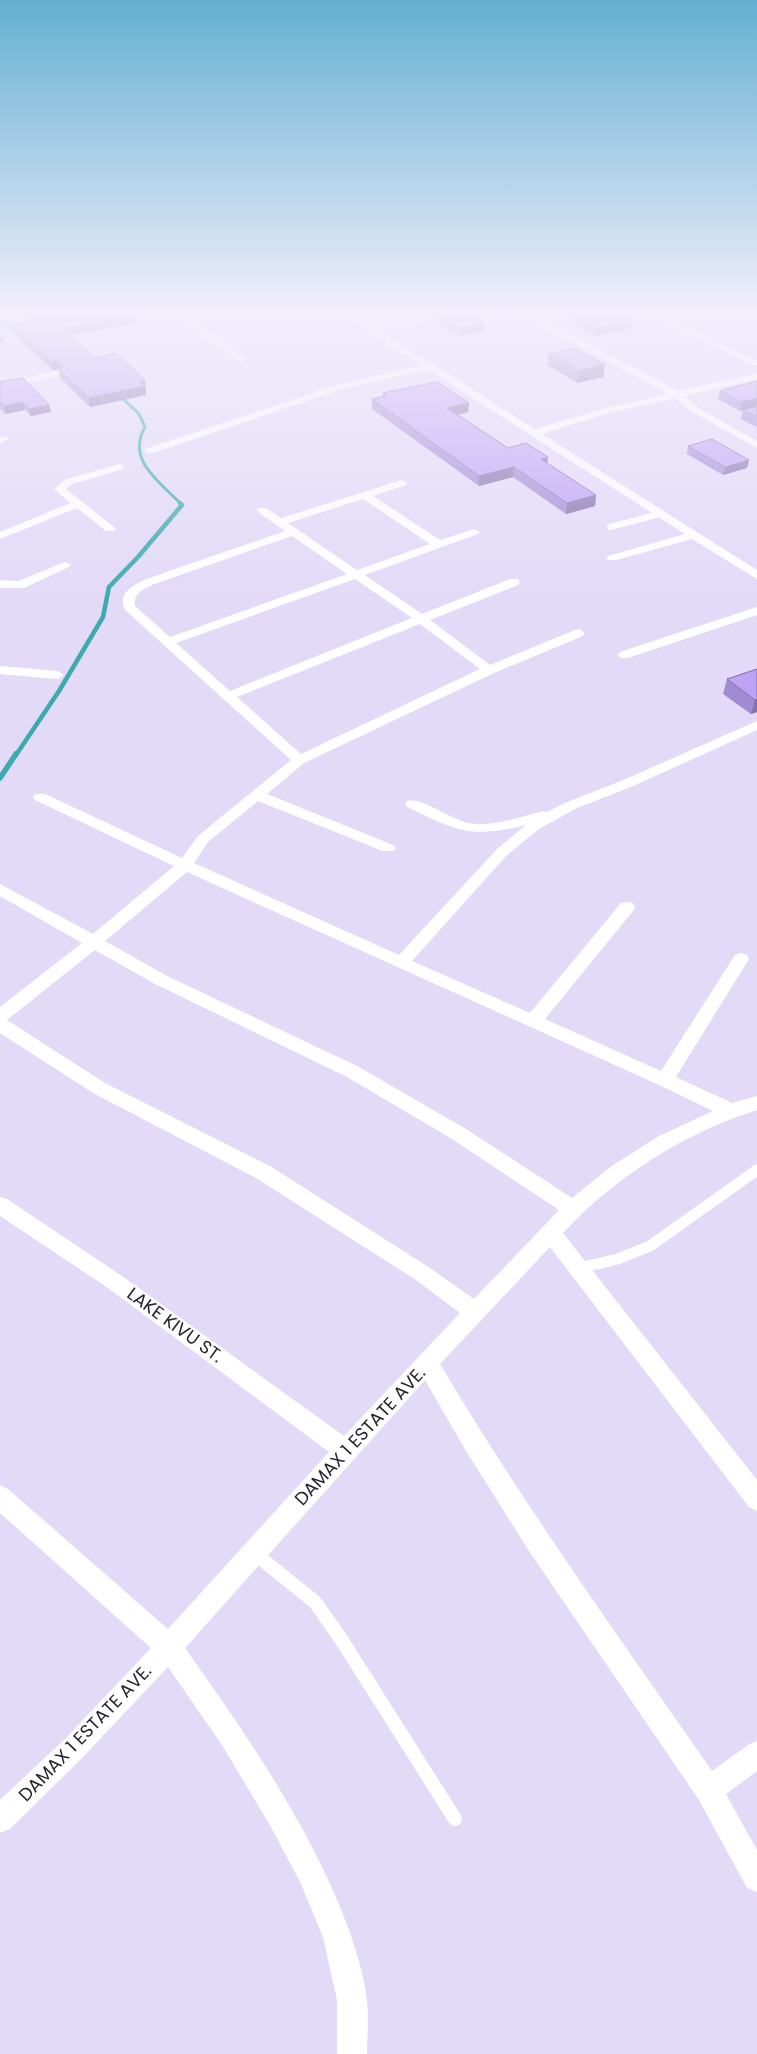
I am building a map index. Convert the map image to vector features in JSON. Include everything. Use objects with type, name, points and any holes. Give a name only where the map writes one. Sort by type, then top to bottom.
[{"type":"street","points":[[150,451],[283,406]]},
{"type":"street","points":[[491,406],[757,575]]},
{"type":"street","points":[[534,433],[626,406]]},
{"type":"street","points":[[690,406],[757,445]]},
{"type":"street","points":[[110,529],[59,489],[62,486],[119,467]]},
{"type":"street","points":[[280,522],[402,483]]},
{"type":"street","points":[[365,495],[438,544]]},
{"type":"street","points":[[0,536],[77,504]]},
{"type":"street","points":[[262,510],[421,619],[489,670]]},
{"type":"street","points":[[295,531],[156,579],[132,592],[128,601],[129,606],[167,642],[299,760]]},
{"type":"street","points":[[167,642],[474,532]]},
{"type":"street","points":[[612,558],[693,535]]},
{"type":"street","points":[[0,584],[20,585],[65,565]]},
{"type":"street","points":[[228,696],[514,582]]},
{"type":"street","points":[[624,655],[757,610]]},
{"type":"street","points":[[0,1016],[94,942],[184,865],[203,839],[299,760],[489,670],[579,633]]},
{"type":"street","points":[[0,670],[58,675]]},
{"type":"street","points":[[401,963],[502,852],[534,826],[556,814],[757,725]]},
{"type":"street","points":[[257,795],[388,848]]},
{"type":"street","points":[[40,797],[184,865],[731,1111]]},
{"type":"street","points":[[412,804],[440,818],[467,827],[490,828],[556,814]]},
{"type":"street","points":[[0,889],[161,980],[353,1072],[459,1134],[573,1209]]},
{"type":"street","points":[[533,1022],[627,907]]},
{"type":"street","points":[[665,1080],[741,959]]},
{"type":"street","points":[[0,1024],[99,1088],[263,1172],[423,1274],[476,1312]]},
{"type":"street","name":"DAMAX 1 ESTATE AVE.","points":[[0,1819],[74,1748],[169,1647],[345,1450],[552,1234],[573,1209],[620,1171],[666,1142],[731,1111],[757,1103]]},
{"type":"street","name":"LAKE KIVU ST.","points":[[0,1205],[115,1282],[345,1450]]},
{"type":"street","points":[[552,1234],[757,1500]]},
{"type":"street","points":[[428,1363],[474,1443],[538,1542],[709,1790],[757,1878]]},
{"type":"street","points":[[0,1497],[169,1647],[231,1736],[281,1817],[311,1874],[338,1937],[352,2000],[352,2054]]},
{"type":"street","points":[[709,1790],[757,1754]]},
{"type":"lane","points":[[610,527],[660,514]]},
{"type":"lane","points":[[578,1268],[618,1259],[650,1246],[757,1170]]},
{"type":"lane","points":[[254,1553],[314,1602],[341,1639],[455,1819]]},
{"type":"building","points":[[26,406],[45,406],[29,409]]},
{"type":"building","points":[[382,406],[456,406],[447,408],[508,448],[526,443],[548,457],[541,459],[596,495],[567,503],[514,467],[479,476]]},
{"type":"building","points":[[757,406],[757,417],[743,410]]},
{"type":"building","points":[[712,439],[749,460],[725,467],[688,446]]},
{"type":"building","points":[[757,669],[757,699],[755,700],[727,679]]},
{"type":"waterway","points":[[16,755],[59,691],[103,617],[109,587],[138,557],[182,505],[155,478],[142,460],[140,439],[145,427],[139,414],[130,406]]},
{"type":"waterway","points":[[0,778],[16,754]]}]
